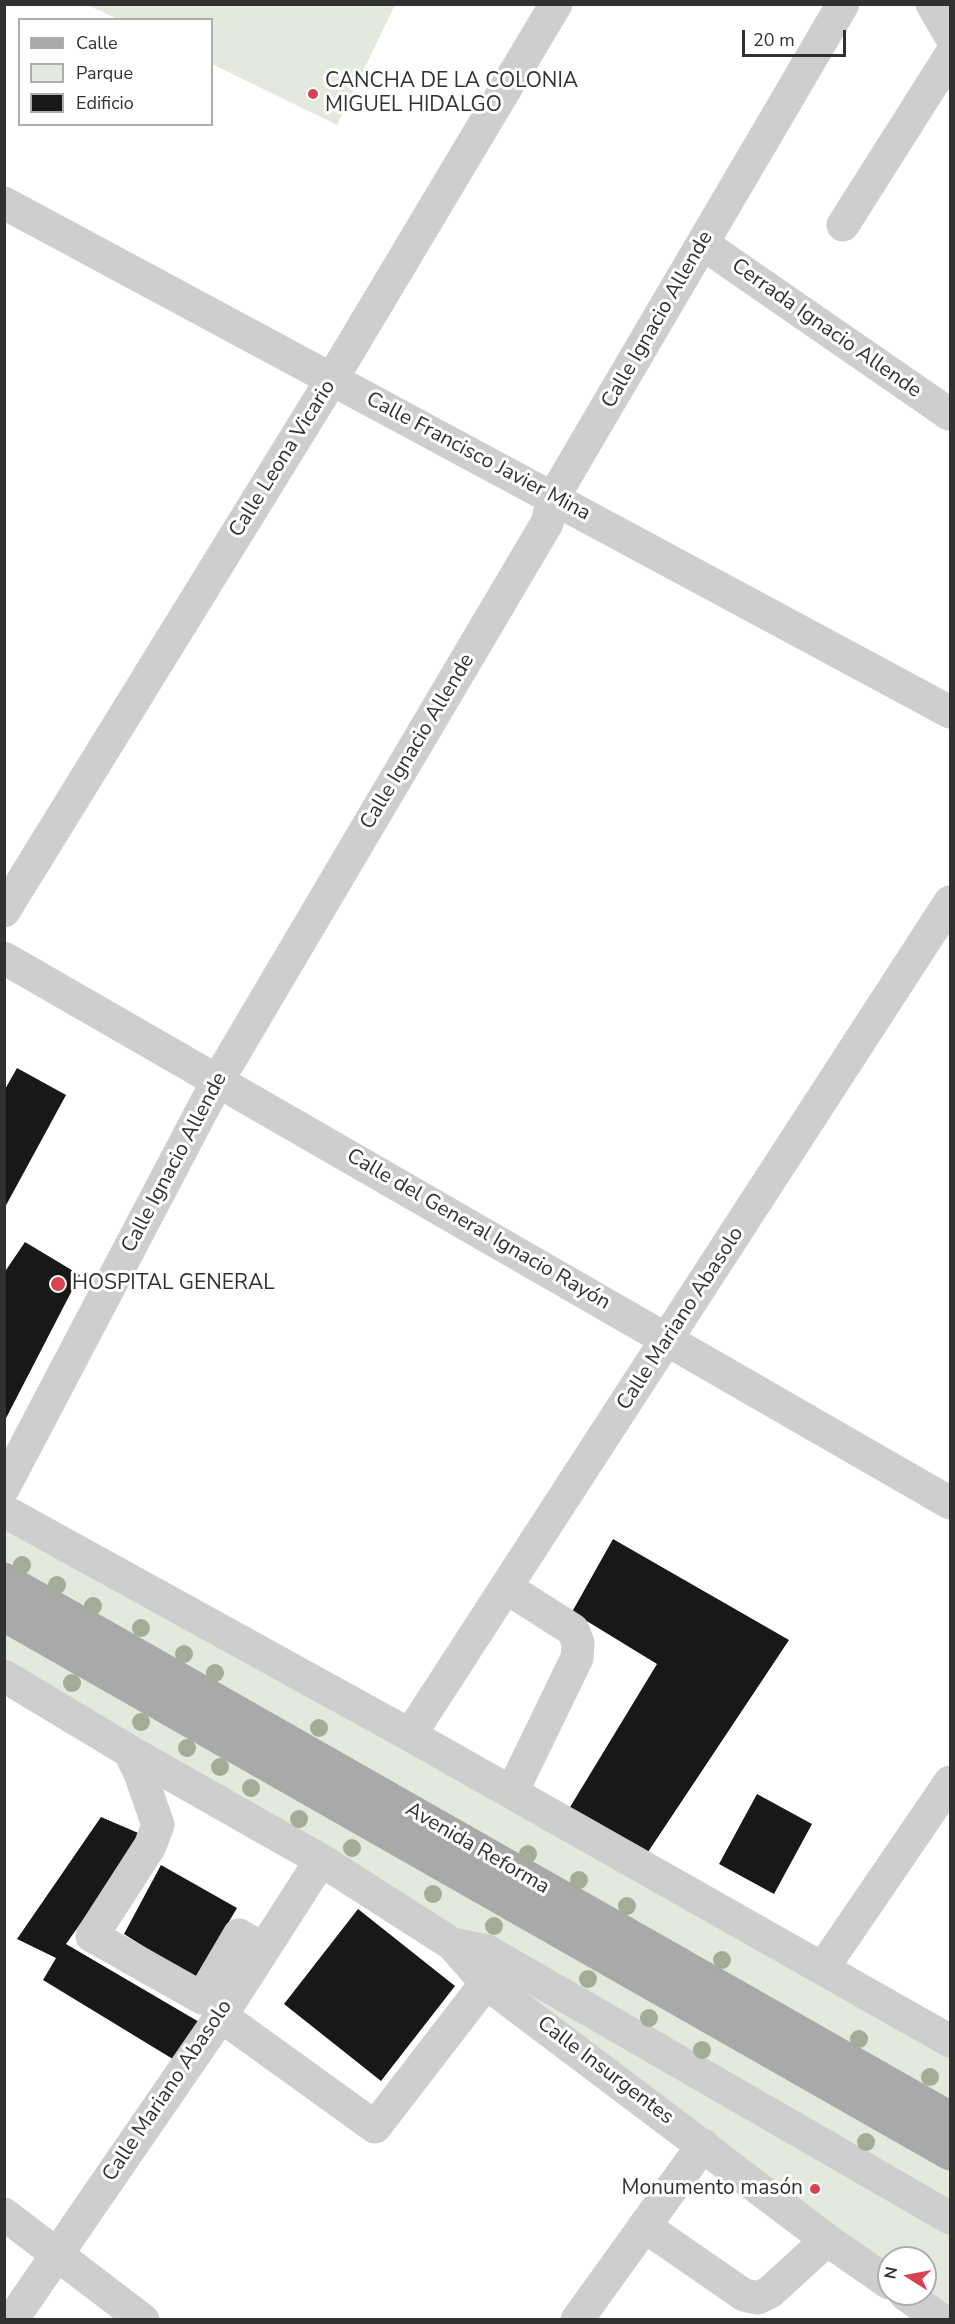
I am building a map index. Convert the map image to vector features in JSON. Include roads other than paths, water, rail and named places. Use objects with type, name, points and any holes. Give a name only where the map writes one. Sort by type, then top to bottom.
[{"type":"main road","name":"Avenida Reforma","points":[[4,1579],[951,2118]]},
{"type":"main road","name":"Avenida Reforma","points":[[4,1615],[951,2154]]},
{"type":"street","name":"Calle Leona Vicario","points":[[4,911],[332,379],[556,4]]},
{"type":"street","name":"Calle Ignacio Allende","points":[[4,1487],[218,1080],[547,523],[553,498],[843,4]]},
{"type":"street","points":[[843,225],[951,57]]},
{"type":"street","name":"Calle Francisco Javier Mina","points":[[4,203],[951,712]]},
{"type":"street","name":"Cerrada Ignacio Allende","points":[[703,244],[948,414]]},
{"type":"street","name":"Calle Mariano Abasolo","points":[[410,1735],[951,902]]},
{"type":"street","name":"Calle del General Ignacio Rayón","points":[[4,958],[951,1503]]},
{"type":"street","points":[[4,1511],[512,1792],[951,2041]]},
{"type":"street","points":[[507,1588],[573,1630],[578,1643],[578,1658],[512,1792]]},
{"type":"street","points":[[8,1687],[129,1751],[321,1860],[452,1944],[487,1951],[496,1973],[951,2218]]},
{"type":"street","points":[[129,1751],[140,1773],[158,1825],[150,1846],[92,1936],[202,1998],[239,1935],[263,1948]]},
{"type":"street","points":[[823,1968],[951,1782]]},
{"type":"street","name":"Calle Mariano Abasolo","points":[[12,2319],[221,2016],[321,1860]]},
{"type":"street","points":[[221,2016],[375,2127],[496,1973]]},
{"type":"street","name":"Calle Insurgentes","points":[[496,1973],[703,2145],[827,2240],[877,2275]]},
{"type":"street","points":[[577,2319],[703,2145]]},
{"type":"street","points":[[4,2214],[142,2319]]},
{"type":"street","points":[[644,2226],[744,2295],[758,2298],[770,2292],[827,2240]]},
{"type":"street","points":[[922,2306],[941,2319]]},
{"type":"place","name":"CANCHA DE LA COLONIA MIGUEL HIDALGO","points":[[313,94]]},
{"type":"place","name":"HOSPITAL GENERAL","points":[[58,1284]]},
{"type":"place","name":"Monumento masón","points":[[815,2189]]}]
